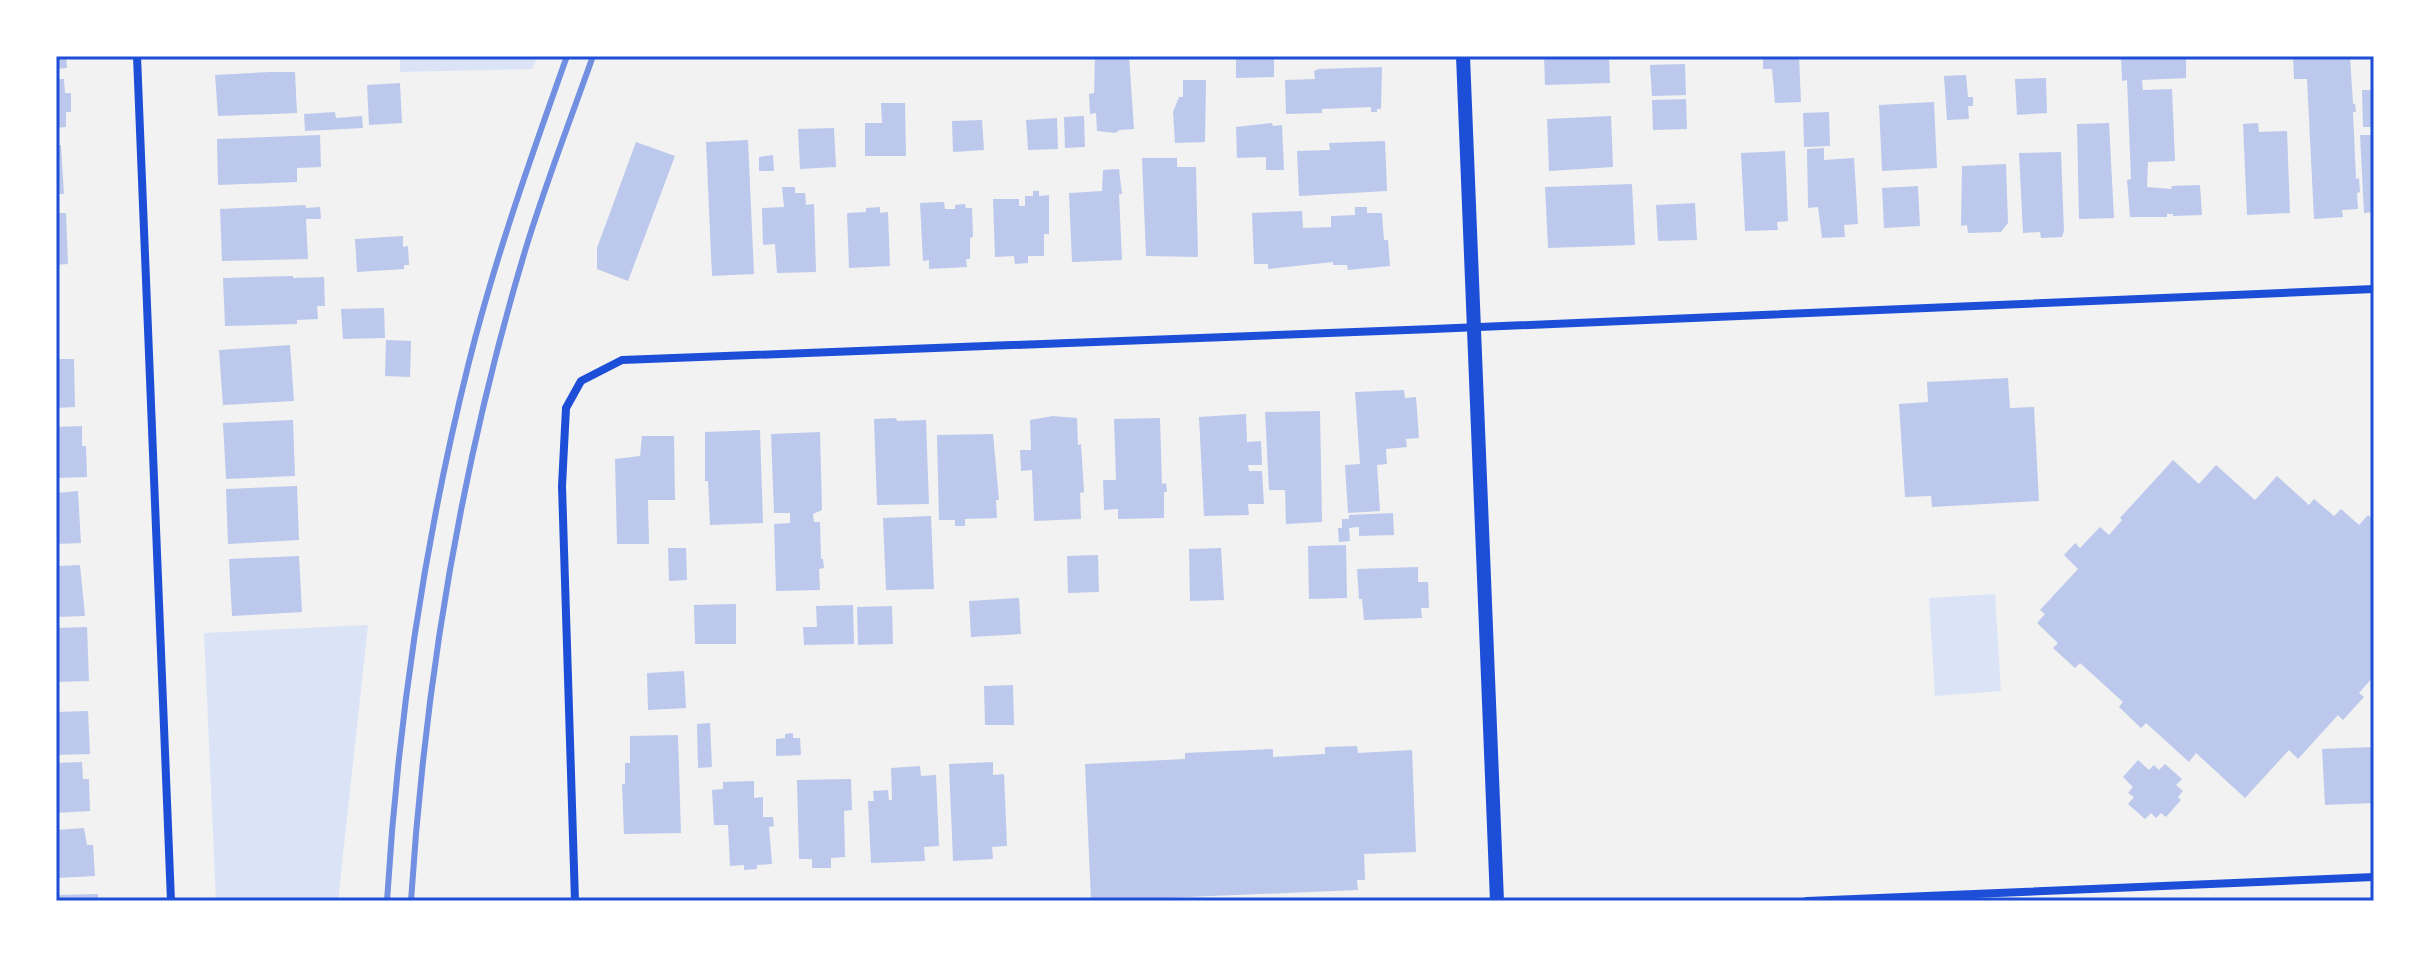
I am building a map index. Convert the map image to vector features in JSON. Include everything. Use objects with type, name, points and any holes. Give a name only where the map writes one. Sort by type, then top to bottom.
[{"type":"street","points":[[137,56],[171,901]]},
{"type":"street","points":[[1463,56],[1497,901]]},
{"type":"street","points":[[575,901],[562,486],[566,408],[581,381],[622,360],[2374,289]]},
{"type":"street","points":[[1807,901],[2374,877]]},
{"type":"shaded area","points":[[400,56],[538,56],[532,69],[400,72]]},
{"type":"shaded area","points":[[1995,594],[2001,691],[1935,696],[1929,598]]},
{"type":"shaded area","points":[[368,625],[338,901],[216,901],[204,633]]},
{"type":"building","points":[[56,56],[66,56],[67,68],[56,69]]},
{"type":"building","points":[[1095,56],[1129,56],[1134,129],[1115,133],[1097,131],[1096,113],[1090,114],[1089,94],[1094,93]]},
{"type":"building","points":[[1236,56],[1274,56],[1274,77],[1236,78]]},
{"type":"building","points":[[1544,56],[1609,56],[1610,83],[1545,85]]},
{"type":"building","points":[[1763,56],[1799,56],[1801,102],[1775,103],[1772,69],[1763,69]]},
{"type":"building","points":[[2121,56],[2188,56],[2186,78],[2142,80],[2143,90],[2172,89],[2175,161],[2148,162],[2147,187],[2171,189],[2172,186],[2200,185],[2202,215],[2130,217],[2127,80],[2122,81]]},
{"type":"building","points":[[2293,56],[2350,56],[2356,112],[2353,112],[2356,179],[2359,178],[2360,192],[2357,193],[2358,209],[2342,210],[2343,217],[2314,219],[2307,79],[2294,79]]},
{"type":"building","points":[[1685,64],[1686,95],[1652,96],[1650,65]]},
{"type":"building","points":[[1382,67],[1381,109],[1377,112],[1371,112],[1371,107],[1286,114],[1285,80],[1315,79],[1314,71],[1319,69]]},
{"type":"building","points":[[295,72],[297,113],[218,116],[215,75]]},
{"type":"building","points":[[1966,75],[1968,97],[1973,97],[1973,106],[1968,106],[1969,119],[1947,120],[1944,76]]},
{"type":"building","points":[[2046,78],[2047,113],[2017,115],[2015,79]]},
{"type":"building","points":[[56,79],[64,79],[65,93],[71,93],[71,112],[66,112],[66,127],[56,128]]},
{"type":"building","points":[[1183,80],[1206,80],[1205,142],[1175,143],[1173,112],[1179,97],[1183,97]]},
{"type":"building","points":[[400,83],[402,123],[369,125],[367,85]]},
{"type":"building","points":[[2362,90],[2374,90],[2374,127],[2363,127]]},
{"type":"building","points":[[1686,99],[1687,129],[1653,130],[1652,100]]},
{"type":"building","points":[[1934,102],[1937,168],[1882,171],[1879,105]]},
{"type":"building","points":[[881,103],[905,103],[906,156],[865,156],[865,123],[882,123]]},
{"type":"building","points":[[335,112],[336,118],[362,116],[363,128],[305,131],[304,114]]},
{"type":"building","points":[[1829,112],[1830,146],[1804,147],[1803,113]]},
{"type":"building","points":[[1084,116],[1085,147],[1065,148],[1064,117]]},
{"type":"building","points":[[1611,116],[1613,167],[1549,171],[1547,119]]},
{"type":"building","points":[[1057,118],[1058,149],[1028,150],[1026,120]]},
{"type":"building","points":[[982,120],[984,150],[953,152],[952,121]]},
{"type":"building","points":[[1272,123],[1273,126],[1282,125],[1284,170],[1266,170],[1266,157],[1237,158],[1236,127]]},
{"type":"building","points":[[2109,123],[2114,218],[2079,219],[2077,124]]},
{"type":"building","points":[[2258,123],[2259,132],[2287,131],[2290,213],[2247,215],[2243,124]]},
{"type":"building","points":[[834,128],[836,167],[800,169],[798,129]]},
{"type":"building","points":[[320,135],[321,167],[297,168],[297,182],[218,185],[217,139]]},
{"type":"building","points":[[2360,135],[2374,135],[2374,212],[2364,213]]},
{"type":"building","points":[[748,140],[754,274],[712,276],[706,142]]},
{"type":"building","points":[[1385,141],[1387,191],[1299,196],[1297,151],[1330,150],[1329,143]]},
{"type":"building","points":[[636,142],[675,156],[628,281],[597,269],[597,248]]},
{"type":"building","points":[[56,145],[61,145],[64,194],[56,194]]},
{"type":"building","points":[[1824,148],[1824,160],[1854,158],[1858,224],[1844,225],[1845,237],[1822,238],[1818,207],[1808,208],[1807,149]]},
{"type":"building","points":[[1785,151],[1788,221],[1777,222],[1778,230],[1745,231],[1741,153]]},
{"type":"building","points":[[2061,152],[2062,237],[2041,238],[2040,232],[2023,233],[2019,153]]},
{"type":"building","points":[[773,155],[774,171],[759,171],[759,157]]},
{"type":"building","points":[[1142,158],[1177,158],[1177,167],[1196,167],[1198,257],[1146,256]]},
{"type":"building","points":[[2006,164],[2008,223],[2001,232],[1968,233],[1967,225],[1961,226],[1962,166]]},
{"type":"building","points":[[1119,169],[1122,260],[1072,262],[1069,193],[1102,191],[1103,170]]},
{"type":"building","points":[[1632,184],[1635,245],[1548,248],[1545,187]]},
{"type":"building","points":[[1918,186],[1920,226],[1884,228],[1882,188]]},
{"type":"building","points":[[782,187],[795,187],[795,193],[805,193],[806,205],[814,204],[816,272],[777,273],[775,244],[763,245],[762,208],[784,207]]},
{"type":"building","points":[[1033,191],[1039,191],[1039,196],[1049,195],[1049,234],[1044,234],[1044,256],[1028,256],[1028,263],[1015,264],[1014,256],[995,257],[993,199],[1019,199],[1019,206],[1025,206],[1025,196],[1033,196]]},
{"type":"building","points":[[944,202],[945,209],[955,209],[955,205],[965,204],[966,208],[972,208],[973,237],[970,238],[967,267],[929,269],[929,260],[923,261],[920,203]]},
{"type":"building","points":[[1695,203],[1697,240],[1658,241],[1656,205]]},
{"type":"building","points":[[305,205],[306,208],[320,207],[321,219],[306,219],[308,259],[222,261],[220,209]]},
{"type":"building","points":[[880,207],[880,213],[888,212],[890,266],[849,268],[847,213],[866,212],[866,208]]},
{"type":"building","points":[[1355,207],[1367,207],[1367,213],[1382,213],[1390,266],[1348,270],[1347,265],[1333,265],[1333,262],[1268,269],[1268,264],[1254,264],[1252,213],[1302,211],[1303,228],[1331,227],[1331,216],[1355,215]]},
{"type":"building","points":[[56,213],[66,213],[68,264],[56,265]]},
{"type":"building","points":[[403,236],[403,247],[408,246],[409,265],[404,265],[404,269],[357,272],[355,239]]},
{"type":"building","points":[[324,277],[325,306],[317,306],[318,319],[297,320],[297,324],[225,326],[223,278]]},
{"type":"building","points":[[384,308],[385,338],[343,339],[341,309]]},
{"type":"building","points":[[386,340],[411,341],[410,377],[385,376]]},
{"type":"building","points":[[290,345],[294,401],[223,405],[219,350]]},
{"type":"building","points":[[56,359],[74,359],[75,407],[56,408]]},
{"type":"building","points":[[2008,378],[2010,408],[2034,407],[2039,501],[1932,507],[1931,496],[1905,497],[1899,404],[1928,402],[1927,382]]},
{"type":"building","points":[[1404,390],[1405,398],[1416,397],[1419,438],[1406,439],[1407,447],[1386,449],[1387,464],[1377,465],[1380,511],[1348,513],[1345,465],[1360,464],[1355,392]]},
{"type":"building","points":[[1320,411],[1322,522],[1286,524],[1285,490],[1269,490],[1265,412]]},
{"type":"building","points":[[1246,414],[1247,442],[1261,441],[1262,465],[1248,465],[1249,471],[1262,471],[1264,504],[1248,504],[1249,515],[1204,516],[1199,417]]},
{"type":"building","points":[[1053,416],[1077,418],[1084,492],[1080,493],[1081,519],[1034,521],[1032,470],[1021,471],[1020,450],[1031,450],[1030,420]]},
{"type":"building","points":[[896,418],[897,421],[926,420],[929,504],[877,505],[874,419]]},
{"type":"building","points":[[1160,418],[1162,484],[1166,483],[1167,492],[1164,492],[1164,518],[1118,519],[1118,509],[1104,510],[1103,480],[1116,480],[1114,419]]},
{"type":"building","points":[[293,420],[295,476],[226,479],[223,423]]},
{"type":"building","points":[[82,426],[87,477],[56,478],[56,427]]},
{"type":"building","points":[[760,430],[763,523],[710,525],[708,481],[705,481],[705,432]]},
{"type":"building","points":[[820,432],[822,510],[813,514],[814,522],[820,522],[824,568],[819,569],[820,590],[776,591],[774,524],[790,523],[790,513],[774,513],[771,434]]},
{"type":"building","points":[[993,434],[999,500],[996,500],[997,518],[965,519],[965,526],[955,526],[955,520],[939,520],[937,435]]},
{"type":"building","points":[[642,436],[674,436],[675,500],[648,500],[649,544],[617,544],[615,459],[640,456]]},
{"type":"building","points":[[2173,460],[2199,484],[2216,465],[2255,500],[2277,476],[2309,505],[2314,499],[2334,516],[2341,509],[2359,525],[2368,515],[2374,521],[2374,676],[2359,693],[2364,697],[2343,720],[2338,715],[2298,759],[2289,750],[2245,798],[2196,753],[2189,762],[2146,723],[2141,728],[2119,707],[2123,702],[2080,663],[2075,668],[2053,648],[2058,643],[2037,623],[2045,614],[2040,610],[2078,569],[2064,555],[2075,543],[2080,548],[2100,527],[2109,535],[2122,520],[2120,518]]},
{"type":"building","points":[[297,486],[299,540],[228,544],[226,489]]},
{"type":"building","points":[[78,491],[81,543],[56,544],[56,493]]},
{"type":"building","points":[[1393,513],[1394,535],[1359,536],[1359,527],[1349,528],[1350,541],[1339,542],[1338,528],[1342,528],[1342,519],[1349,519],[1349,515]]},
{"type":"building","points":[[931,516],[934,589],[886,590],[883,518]]},
{"type":"building","points":[[1346,545],[1347,598],[1309,599],[1308,546]]},
{"type":"building","points":[[668,548],[686,548],[687,580],[669,581]]},
{"type":"building","points":[[1221,548],[1224,600],[1190,601],[1189,549]]},
{"type":"building","points":[[1098,555],[1099,592],[1068,593],[1067,556]]},
{"type":"building","points":[[299,556],[302,612],[232,616],[229,559]]},
{"type":"building","points":[[56,562],[59,566],[80,565],[85,616],[56,617]]},
{"type":"building","points":[[1418,567],[1418,582],[1428,582],[1429,608],[1421,608],[1422,618],[1364,620],[1357,569]]},
{"type":"building","points":[[1019,598],[1021,634],[971,637],[969,601]]},
{"type":"building","points":[[736,604],[736,644],[695,644],[694,605]]},
{"type":"building","points":[[853,605],[854,644],[804,645],[803,627],[817,627],[816,606]]},
{"type":"building","points":[[892,606],[893,644],[858,645],[857,607]]},
{"type":"building","points":[[87,627],[89,681],[56,682],[56,628]]},
{"type":"building","points":[[684,671],[686,708],[648,710],[647,673]]},
{"type":"building","points":[[1013,685],[1014,725],[985,725],[984,686]]},
{"type":"building","points":[[88,711],[90,754],[56,755],[56,712]]},
{"type":"building","points":[[710,723],[712,767],[698,768],[697,724]]},
{"type":"building","points":[[793,733],[793,738],[800,738],[801,755],[776,756],[776,739]]},
{"type":"building","points":[[678,735],[681,833],[624,834],[622,784],[625,784],[625,763],[630,763],[630,736]]},
{"type":"building","points":[[1357,746],[1358,753],[1412,750],[1416,852],[1364,854],[1365,880],[1357,880],[1358,890],[1091,901],[1085,764],[1185,759],[1185,753],[1273,749],[1273,757],[1325,754],[1325,747]]},
{"type":"building","points":[[2374,747],[2374,803],[2325,805],[2322,749]]},
{"type":"building","points":[[2138,760],[2149,770],[2154,765],[2159,770],[2165,764],[2182,779],[2176,785],[2183,791],[2178,797],[2181,800],[2166,817],[2161,813],[2156,818],[2151,813],[2145,819],[2128,804],[2134,797],[2128,793],[2133,787],[2123,777]]},
{"type":"building","points":[[82,762],[83,779],[89,779],[90,811],[56,813],[56,763]]},
{"type":"building","points":[[993,762],[993,775],[1004,774],[1007,846],[992,847],[993,859],[953,861],[949,764]]},
{"type":"building","points":[[920,766],[921,776],[936,775],[939,846],[924,847],[925,861],[871,863],[868,801],[874,801],[873,791],[888,790],[889,800],[892,800],[891,768]]},
{"type":"building","points":[[851,779],[852,810],[844,811],[845,857],[831,858],[831,868],[812,868],[812,859],[799,859],[797,780]]},
{"type":"building","points":[[754,781],[754,798],[763,797],[763,817],[773,817],[774,826],[769,827],[772,864],[744,870],[744,865],[730,866],[728,825],[714,825],[712,790],[723,789],[723,782]]},
{"type":"building","points":[[84,828],[87,845],[93,845],[95,876],[56,878],[56,830]]},
{"type":"building","points":[[98,894],[98,901],[56,901],[56,895]]},
{"type":"railway","points":[[387,901],[406,697],[427,562],[453,428],[502,246],[567,56]]},
{"type":"railway","points":[[411,901],[426,737],[465,491],[525,251],[593,56]]}]
